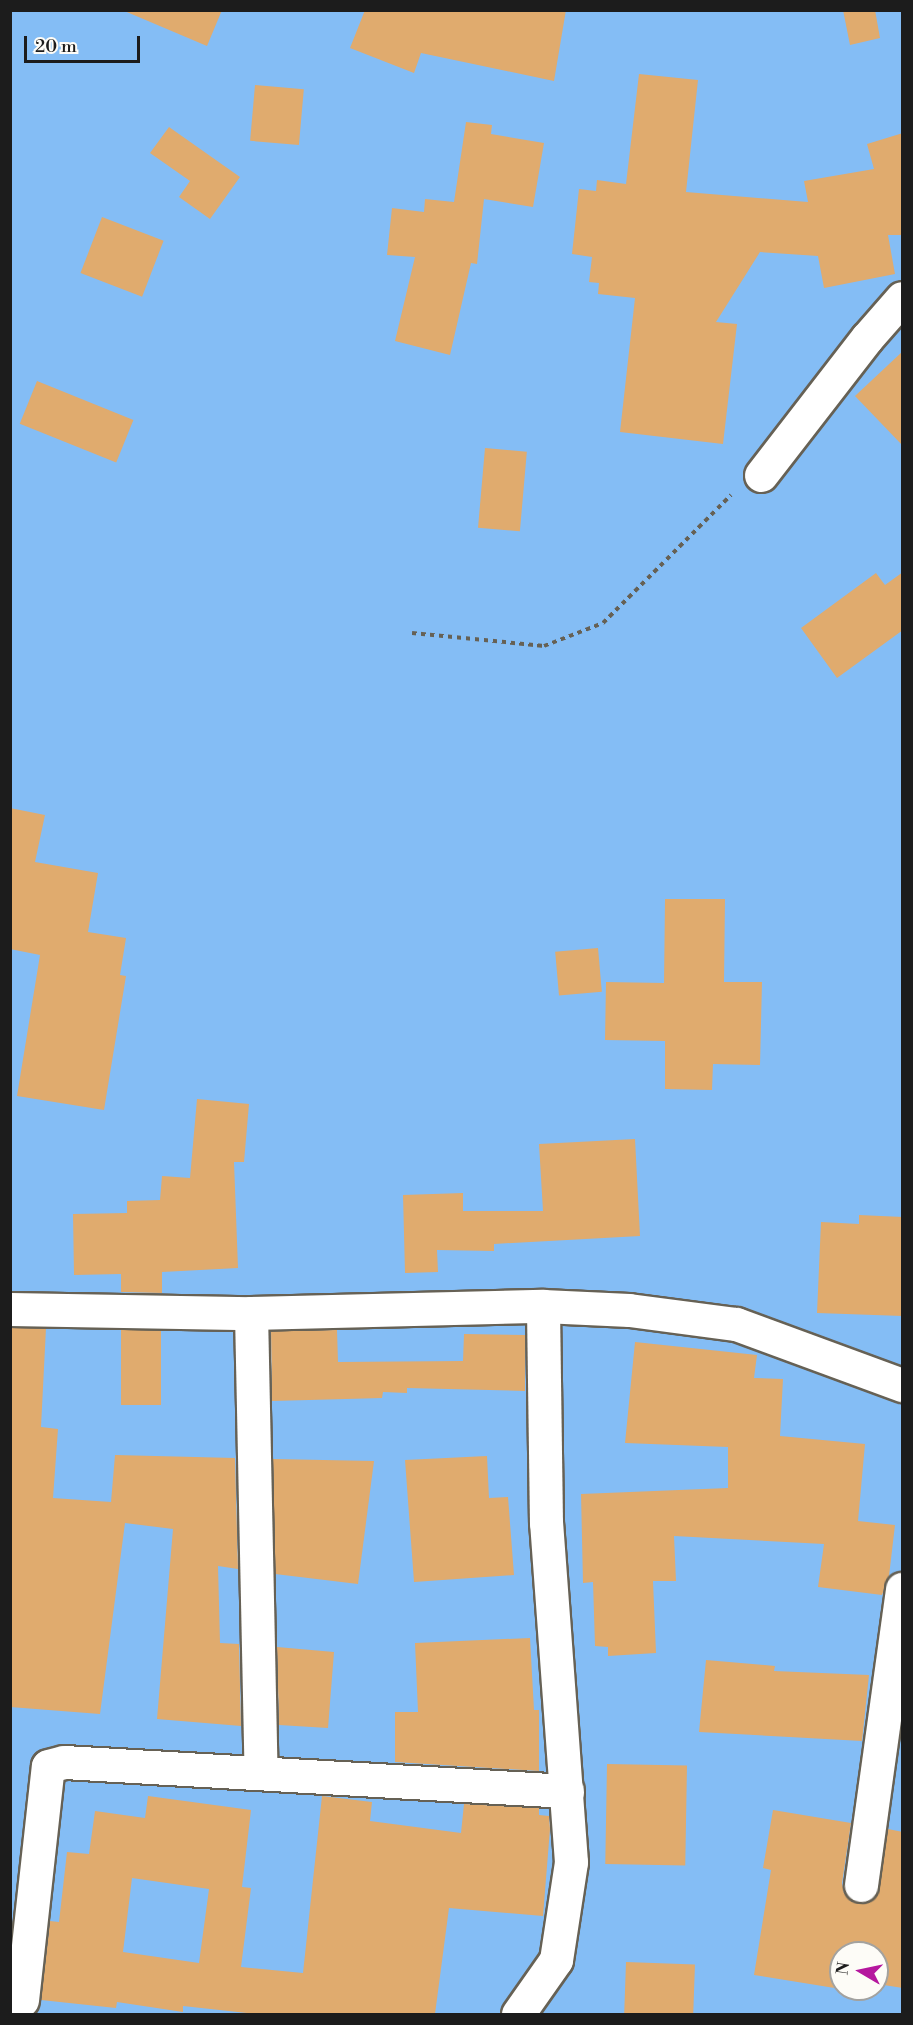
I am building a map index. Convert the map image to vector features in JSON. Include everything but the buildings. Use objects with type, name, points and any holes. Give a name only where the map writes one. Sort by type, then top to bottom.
[{"type":"street","points":[[761,475],[867,338],[903,298]]},
{"type":"street","points":[[518,2014],[556,1960],[571,1862],[546,1523],[543,1306]]},
{"type":"street","points":[[10,1310],[251,1313],[543,1306],[628,1310],[736,1324],[903,1385]]},
{"type":"street","points":[[251,1313],[261,1773]]},
{"type":"street","points":[[861,1886],[903,1589]]},
{"type":"street","points":[[22,2000],[48,1766],[64,1762],[567,1791]]},
{"type":"path","points":[[412,633],[544,646],[603,623],[735,492],[761,475]]},
{"type":"water","points":[[11,11],[902,11],[902,2014],[11,2014]]}]
